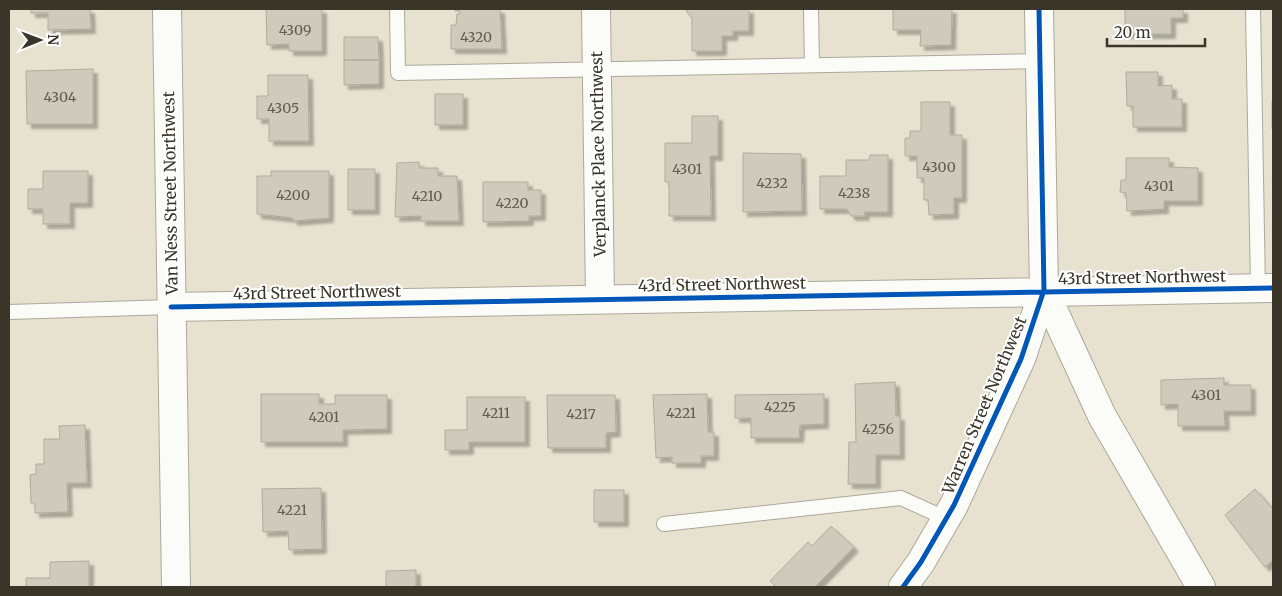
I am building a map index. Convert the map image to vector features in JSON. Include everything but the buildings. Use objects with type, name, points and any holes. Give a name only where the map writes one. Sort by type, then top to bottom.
[{"type":"street","name":"Van Ness Street Northwest","points":[[167,9],[176,587]]},
{"type":"street","name":"Verplanck Place Northwest","points":[[596,9],[600,298]]},
{"type":"street","name":"Warren Street Northwest","points":[[903,587],[921,562],[947,519],[1020,359],[1044,290],[1039,9]]},
{"type":"street","name":"43rd Street Northwest","points":[[171,307],[1044,290],[1266,288]]},
{"type":"street","name":"Warren Street Northwest","points":[[1044,290],[1102,416],[1201,587]]},
{"type":"lane","points":[[397,9],[398,73],[596,71],[1040,61]]},
{"type":"lane","points":[[811,9],[812,65]]},
{"type":"lane","points":[[1253,9],[1266,288]]},
{"type":"lane","points":[[9,312],[171,307]]},
{"type":"lane","points":[[664,524],[901,498],[947,519]]},
{"type":"cycle path","points":[[903,587],[921,562],[954,505],[1021,359],[1044,290],[1039,9]]},
{"type":"cycle path","points":[[171,307],[1273,288]]}]
